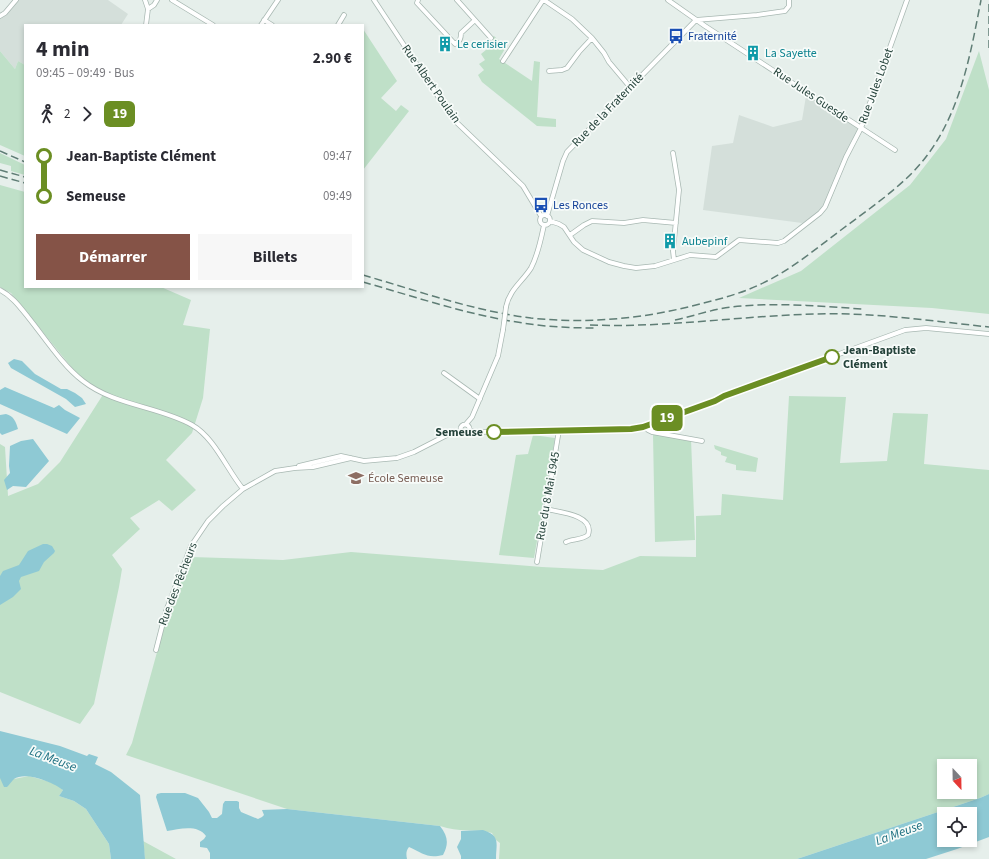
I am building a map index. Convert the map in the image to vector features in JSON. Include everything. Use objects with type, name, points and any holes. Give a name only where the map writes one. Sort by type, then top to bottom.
[{"type":"street","points":[[0,16],[5,13],[16,0]]},
{"type":"street","points":[[145,0],[148,9],[146,24]]},
{"type":"street","points":[[148,9],[154,5],[157,0]]},
{"type":"street","points":[[172,0],[211,24]]},
{"type":"street","points":[[262,24],[278,0]]},
{"type":"street","name":"Rue Albert Poulain","points":[[374,0],[453,119],[523,186],[541,216]]},
{"type":"street","points":[[418,0],[418,3],[455,44],[461,39],[461,33],[475,20]]},
{"type":"street","points":[[457,0],[491,38]]},
{"type":"street","points":[[503,61],[543,0],[572,19],[592,38],[609,62],[630,87]]},
{"type":"street","name":"Rue Jules Guesde","points":[[669,0],[696,20],[895,150]]},
{"type":"street","points":[[696,20],[785,11],[789,6],[789,0]]},
{"type":"street","name":"Rue Jules Lobet","points":[[550,221],[561,225],[574,242],[583,250],[617,265],[641,268],[655,266],[690,255],[716,257],[736,242],[742,240],[778,243],[784,241],[825,207],[846,157],[861,128],[907,0]]},
{"type":"street","points":[[339,24],[344,15]]},
{"type":"street","points":[[264,20],[270,24]]},
{"type":"street","name":"Rue de la Fraternité","points":[[547,216],[567,152],[696,20]]},
{"type":"street","points":[[549,71],[567,68],[578,52],[592,38]]},
{"type":"street","points":[[673,153],[679,190],[673,251],[674,260]]},
{"type":"street","points":[[544,225],[540,223],[541,216],[547,216],[550,221],[548,224],[544,225],[532,267],[510,295],[506,307],[498,356],[472,417],[466,424],[461,426],[461,430],[464,433],[469,430],[476,432],[631,429],[646,426],[905,330],[926,328],[989,334]]},
{"type":"street","points":[[570,235],[592,221],[624,223],[643,220],[676,223]]},
{"type":"street","points":[[0,290],[17,303],[68,367],[96,390],[117,399],[193,425],[215,448],[243,489]]},
{"type":"street","points":[[444,373],[480,399]]},
{"type":"street","points":[[466,424],[469,427],[469,430]]},
{"type":"street","points":[[646,426],[648,430],[652,432],[702,441]]},
{"type":"street","name":"Rue des Pêcheurs","points":[[156,650],[166,611],[191,546],[208,521],[243,489],[275,471],[313,467],[351,458],[364,461],[396,458],[414,452],[449,434],[461,430]]},
{"type":"street","name":"Rue du 8 Mai 1945","points":[[537,562],[559,430]]},
{"type":"street","points":[[546,509],[579,517],[585,521],[589,528],[588,535],[585,538],[572,539],[566,542]]},
{"type":"shaded area","points":[[17,0],[108,0],[128,14],[122,24],[24,24],[24,64],[18,61],[15,69],[0,51],[0,18]]},
{"type":"shaded area","points":[[807,90],[862,127],[847,159],[828,207],[802,223],[703,210],[712,146],[733,143],[739,115],[773,127],[802,120]]},
{"type":"green space","points":[[364,31],[397,81],[381,98],[396,111],[401,105],[409,111],[364,169]]},
{"type":"green space","points":[[494,36],[506,47],[499,59],[532,81],[534,61],[540,62],[537,117],[556,119],[556,127],[537,126],[482,82],[478,75],[484,70],[479,64],[485,60],[481,54],[492,45],[489,40]]},
{"type":"green space","points":[[0,51],[15,69],[18,61],[24,64],[24,156],[0,145]]},
{"type":"green space","points":[[979,51],[989,90],[989,314],[932,308],[739,298],[801,271],[910,185],[946,139]]},
{"type":"green space","points":[[0,153],[24,165],[24,175],[11,171],[11,166],[0,163]]},
{"type":"green space","points":[[0,185],[24,192],[24,288],[163,288],[191,300],[183,325],[210,329],[203,398],[192,433],[166,460],[196,490],[172,511],[159,500],[130,518],[140,529],[112,555],[122,569],[119,587],[94,704],[80,724],[0,692],[0,444],[5,447],[8,496],[38,484],[60,462],[104,393],[81,379],[11,293],[0,287]]},
{"type":"green space","points":[[789,396],[846,397],[840,463],[887,461],[893,413],[928,414],[924,464],[989,470],[989,794],[980,798],[977,799],[953,807],[937,807],[937,812],[797,859],[499,859],[500,843],[496,840],[492,833],[287,809],[126,755],[132,743],[170,605],[191,557],[283,560],[351,552],[542,567],[603,570],[640,556],[696,557],[696,516],[721,515],[722,494],[783,500]]},
{"type":"green space","points":[[653,434],[691,439],[695,540],[655,542]]},
{"type":"green space","points":[[533,435],[555,438],[534,558],[499,555],[516,455],[528,454]]},
{"type":"green space","points":[[714,445],[758,458],[756,472],[736,470],[736,465],[725,462],[727,457],[721,455],[721,452],[715,449]]},
{"type":"green space","points":[[29,776],[57,784],[63,790],[59,796],[74,801],[86,809],[109,844],[111,859],[0,859],[0,778],[14,779]]},
{"type":"green space","points":[[143,841],[176,859],[145,859]]},
{"type":"water","points":[[14,359],[22,361],[35,374],[61,389],[67,389],[75,393],[82,398],[86,404],[75,407],[66,399],[11,368],[8,363]]},
{"type":"water","points":[[5,387],[54,408],[59,405],[80,418],[67,434],[0,404],[0,390]]},
{"type":"water","points":[[6,414],[13,418],[18,429],[2,435],[0,433],[0,415]]},
{"type":"water","points":[[33,439],[49,461],[26,487],[13,486],[7,490],[4,480],[10,473],[10,446],[21,441]]},
{"type":"water","points":[[43,544],[52,546],[55,551],[54,553],[44,562],[39,571],[21,577],[19,581],[21,589],[13,597],[0,605],[0,576],[3,571],[19,565],[28,551]]},
{"type":"water","points":[[0,731],[60,746],[87,756],[89,754],[98,757],[95,764],[111,772],[140,795],[145,859],[111,859],[109,844],[86,809],[74,801],[59,796],[63,790],[53,784],[39,778],[25,776],[14,779],[7,787],[4,787],[0,778]]},
{"type":"water","points":[[185,793],[198,798],[212,818],[217,818],[222,814],[223,804],[225,801],[237,801],[239,802],[241,812],[258,819],[264,815],[262,810],[287,809],[440,826],[445,833],[447,844],[443,855],[438,856],[425,855],[409,847],[406,853],[407,859],[210,859],[210,853],[207,848],[200,847],[200,842],[206,836],[203,832],[188,828],[167,831],[156,797],[157,794]]},
{"type":"water","name":"La Meuse","points":[[989,794],[989,837],[977,842],[977,807],[953,807]]},
{"type":"water","name":"La Meuse","points":[[937,812],[937,847],[962,847],[926,859],[797,859]]},
{"type":"water","points":[[483,830],[489,832],[495,838],[497,844],[496,859],[461,859],[457,847],[461,839],[461,831]]},
{"type":"railway","points":[[364,275],[488,311],[552,320],[614,319],[655,314],[723,298],[758,285],[777,276],[796,264],[878,203],[912,173],[928,155],[951,114],[959,92],[972,47],[981,0]]},
{"type":"railway","points":[[989,4],[989,48]]},
{"type":"railway","points":[[0,151],[24,162]]},
{"type":"railway","points":[[0,170],[24,177]]},
{"type":"railway","points":[[0,176],[24,183]]},
{"type":"railway","points":[[364,282],[442,305],[503,320],[550,326],[596,328]]},
{"type":"railway","points":[[675,320],[718,309],[764,305],[797,305],[862,309]]},
{"type":"railway","points":[[590,325],[646,325],[786,315],[858,314],[989,327]]},
{"type":"bus line","name":"19","points":[[494,432],[631,429],[643,427],[832,357]]},
{"type":"place","name":"Fraternité","points":[[676,36]]},
{"type":"place","name":"Le cerisier","points":[[445,44]]},
{"type":"place","name":"La Sayette","points":[[753,53]]},
{"type":"place","name":"Les Ronces","points":[[541,205]]},
{"type":"place","name":"Aubepinf","points":[[670,241]]},
{"type":"place","name":"Jean-Baptiste Clément","points":[[832,357]]},
{"type":"place","name":"Semeuse","points":[[494,432]]},
{"type":"place","name":"École Semeuse","points":[[356,478]]}]
